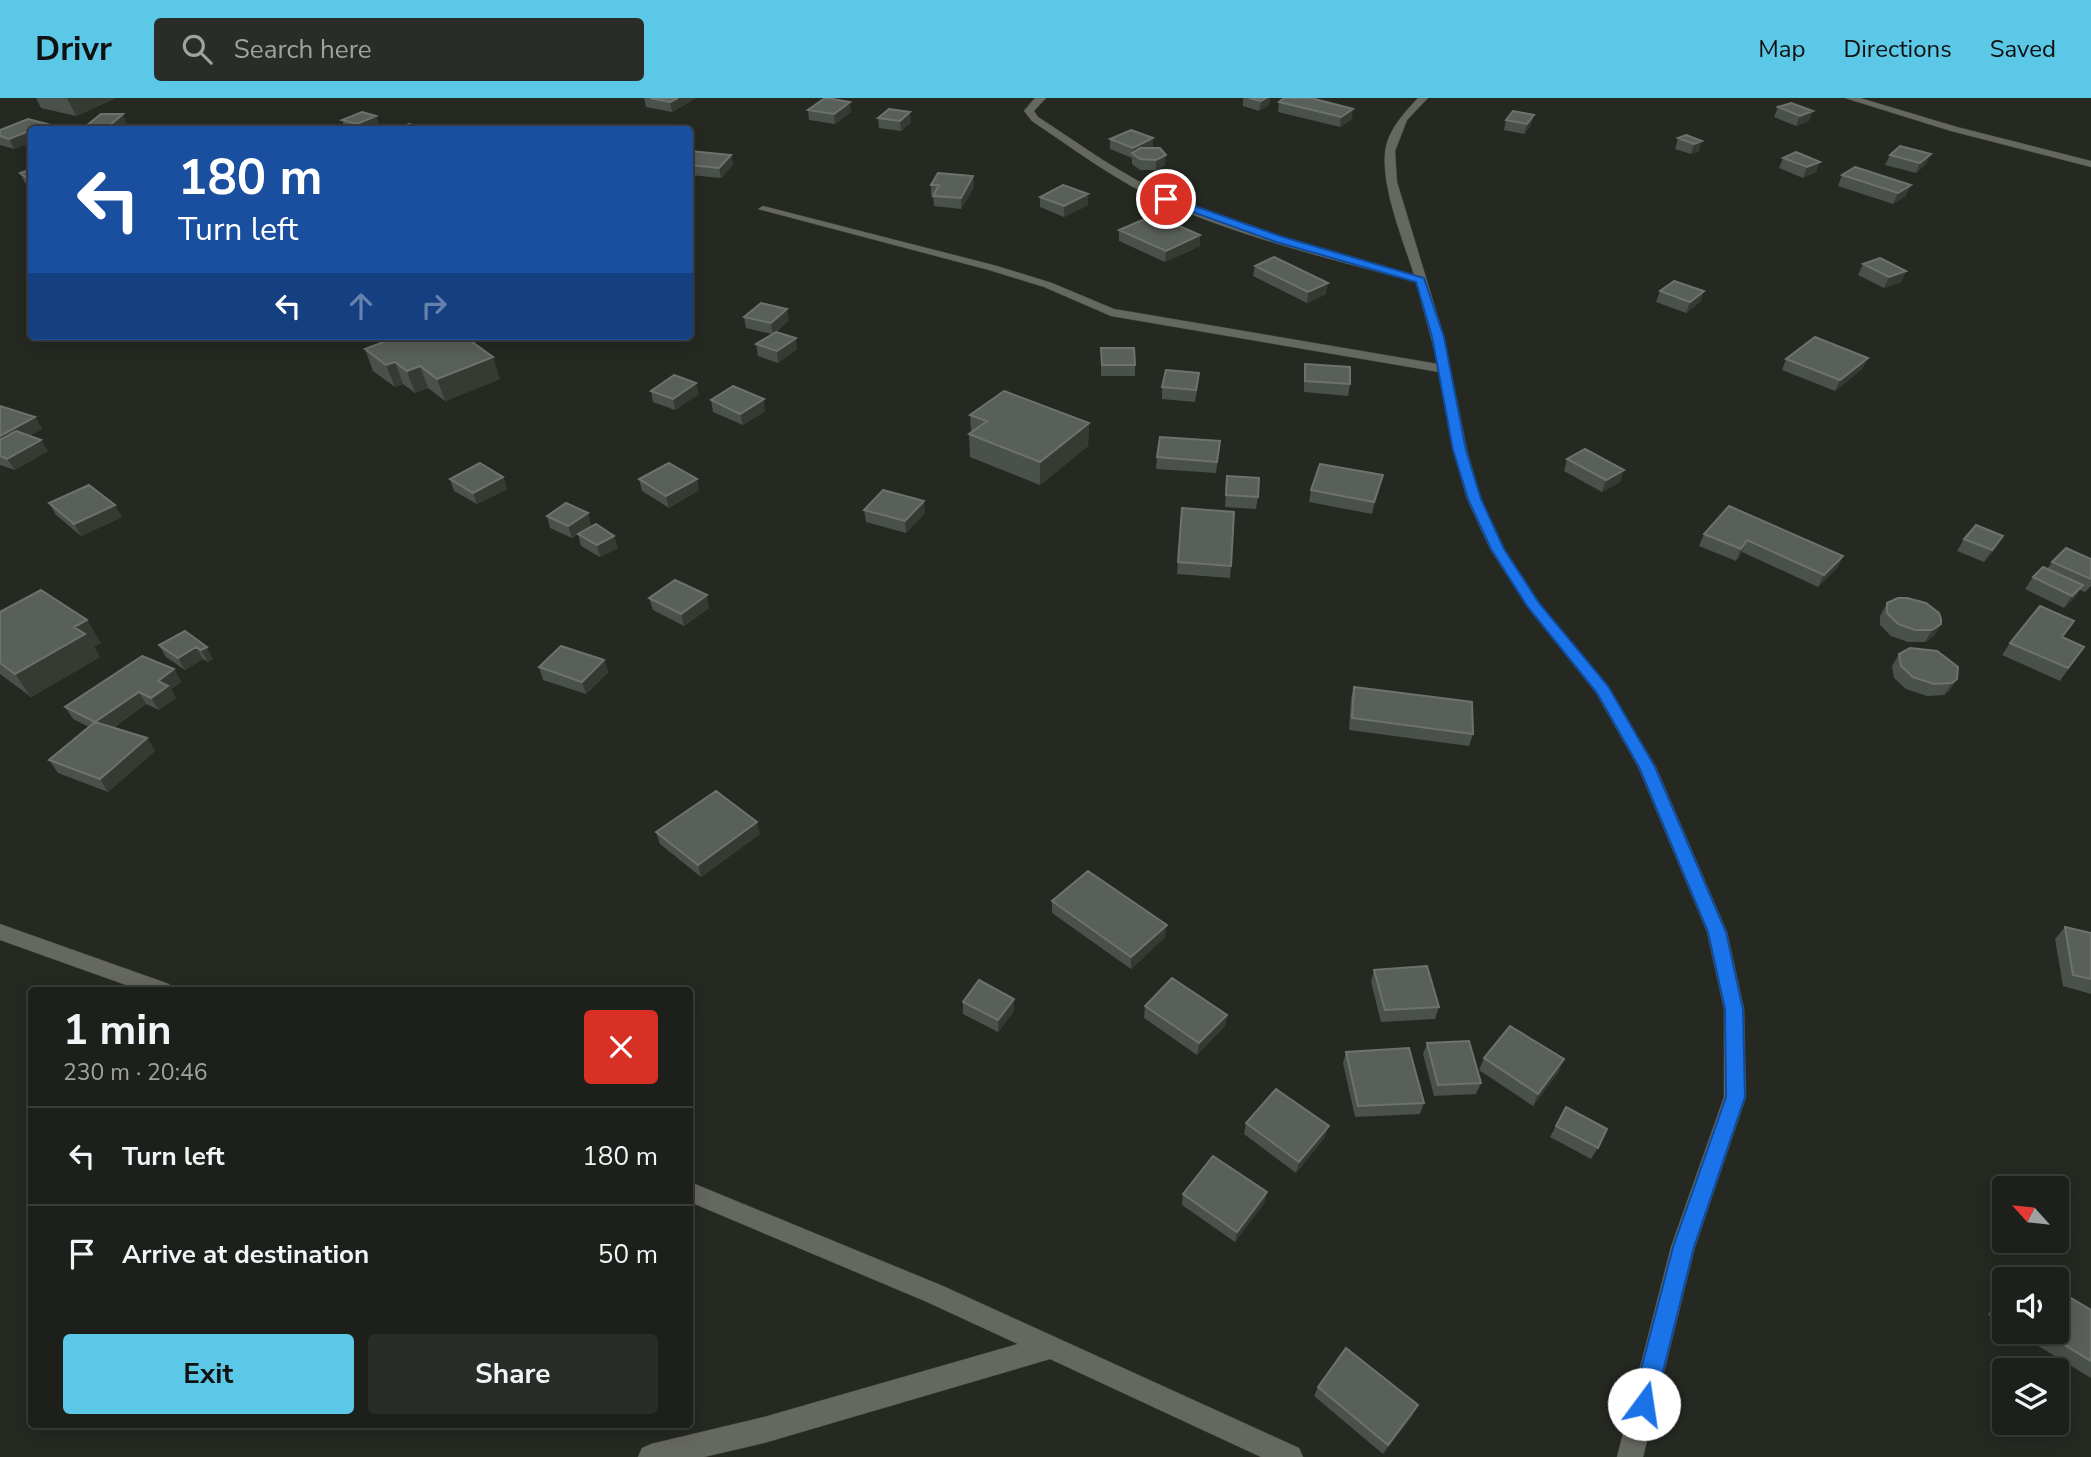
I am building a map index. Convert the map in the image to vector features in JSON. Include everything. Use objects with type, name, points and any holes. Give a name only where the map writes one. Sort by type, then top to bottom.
[{"type":"street","points":[[1041,98],[1029,111],[1035,119],[1128,180],[1166,199],[1279,240],[1420,281]]},
{"type":"street","points":[[1423,98],[1403,119],[1390,151],[1392,182],[1445,369],[1460,450],[1475,499],[1497,549],[1527,595],[1602,690],[1647,767],[1717,932],[1734,1009],[1735,1097],[1683,1247],[1630,1457]]},
{"type":"street","points":[[1850,98],[1954,129],[2091,164]]},
{"type":"street","points":[[764,209],[993,268],[1048,285],[1111,312],[1445,369]]},
{"type":"street","points":[[0,932],[154,987]]},
{"type":"street","points":[[693,1193],[935,1294],[1290,1457]]},
{"type":"street","points":[[651,1457],[764,1430],[1050,1347]]},
{"type":"building","points":[[650,98],[678,98],[670,102]]},
{"type":"building","points":[[825,98],[850,102],[834,114],[808,110]]},
{"type":"building","points":[[1284,98],[1311,98],[1353,109],[1341,117],[1279,102]]},
{"type":"building","points":[[1791,103],[1813,111],[1800,116],[1778,107]]},
{"type":"building","points":[[889,109],[910,112],[900,121],[878,118]]},
{"type":"building","points":[[1513,111],[1534,115],[1527,124],[1506,120]]},
{"type":"building","points":[[362,112],[376,116],[357,124],[342,120]]},
{"type":"building","points":[[101,114],[123,114],[109,126],[86,126]]},
{"type":"building","points":[[28,119],[47,124],[28,126],[28,132],[9,139],[0,136],[0,130]]},
{"type":"building","points":[[1131,130],[1153,138],[1133,148],[1110,139]]},
{"type":"building","points":[[1686,135],[1702,141],[1694,144],[1678,138]]},
{"type":"building","points":[[1900,146],[1931,154],[1920,163],[1890,155]]},
{"type":"building","points":[[1140,148],[1160,148],[1166,155],[1156,160],[1140,159],[1132,153]]},
{"type":"building","points":[[693,151],[731,155],[719,168],[693,165]]},
{"type":"building","points":[[1796,152],[1820,162],[1807,167],[1783,158]]},
{"type":"building","points":[[1855,167],[1911,185],[1898,193],[1842,175]]},
{"type":"building","points":[[28,170],[28,179],[20,173]]},
{"type":"building","points":[[1168,172],[1187,180],[1175,185],[1156,177]]},
{"type":"building","points":[[938,173],[973,176],[961,198],[933,196],[939,185],[931,185]]},
{"type":"building","points":[[1063,185],[1088,194],[1064,206],[1040,197]]},
{"type":"building","points":[[1154,215],[1200,235],[1166,251],[1119,230]]},
{"type":"building","points":[[1274,257],[1328,283],[1308,292],[1255,266]]},
{"type":"building","points":[[1880,258],[1906,271],[1889,277],[1863,264]]},
{"type":"building","points":[[1674,281],[1704,291],[1690,302],[1660,291]]},
{"type":"building","points":[[761,303],[787,309],[771,323],[744,317]]},
{"type":"building","points":[[776,332],[796,338],[777,351],[756,344]]},
{"type":"building","points":[[1815,337],[1868,358],[1840,380],[1786,359]]},
{"type":"building","points":[[389,340],[470,340],[493,357],[437,379],[420,366],[407,371],[395,362],[386,365],[365,349]]},
{"type":"building","points":[[1101,348],[1134,348],[1135,365],[1102,365]]},
{"type":"building","points":[[1305,364],[1350,367],[1350,384],[1305,381]]},
{"type":"building","points":[[1166,370],[1199,373],[1196,390],[1162,387]]},
{"type":"building","points":[[674,375],[696,383],[673,399],[651,391]]},
{"type":"building","points":[[733,386],[764,399],[740,414],[711,400]]},
{"type":"building","points":[[1004,391],[1089,423],[1040,462],[969,434],[987,421],[970,415]]},
{"type":"building","points":[[0,406],[35,417],[0,436]]},
{"type":"building","points":[[16,431],[41,440],[7,459],[0,456],[0,440]]},
{"type":"building","points":[[1160,437],[1220,441],[1217,462],[1157,457]]},
{"type":"building","points":[[1585,449],[1624,470],[1606,480],[1567,459]]},
{"type":"building","points":[[480,463],[503,477],[473,493],[450,479]]},
{"type":"building","points":[[669,463],[697,479],[666,496],[639,479]]},
{"type":"building","points":[[1320,464],[1383,475],[1374,502],[1311,490]]},
{"type":"building","points":[[1227,476],[1259,478],[1258,497],[1226,495]]},
{"type":"building","points":[[89,485],[115,505],[74,524],[49,503]]},
{"type":"building","points":[[883,490],[924,501],[905,521],[864,510]]},
{"type":"building","points":[[566,503],[588,513],[568,526],[547,516]]},
{"type":"building","points":[[1729,506],[1843,556],[1824,575],[1747,540],[1741,549],[1704,534]]},
{"type":"building","points":[[1182,508],[1234,512],[1231,566],[1178,562]]},
{"type":"building","points":[[596,524],[614,536],[597,545],[578,534]]},
{"type":"building","points":[[1976,525],[2003,536],[1992,550],[1964,539]]},
{"type":"building","points":[[2066,548],[2091,559],[2091,579],[2052,562]]},
{"type":"building","points":[[2043,567],[2083,585],[2072,596],[2033,577]]},
{"type":"building","points":[[675,580],[707,595],[681,614],[649,598]]},
{"type":"building","points":[[41,590],[87,620],[74,627],[85,634],[15,674],[0,663],[0,612]]},
{"type":"building","points":[[1898,598],[1926,603],[1939,613],[1941,624],[1932,630],[1915,630],[1898,624],[1887,613],[1887,603]]},
{"type":"building","points":[[2040,606],[2074,621],[2062,637],[2084,647],[2068,668],[2010,643]]},
{"type":"building","points":[[185,631],[207,647],[201,650],[196,647],[178,658],[159,645]]},
{"type":"building","points":[[561,646],[604,660],[582,682],[539,667]]},
{"type":"building","points":[[1910,648],[1937,651],[1958,667],[1957,679],[1952,683],[1934,684],[1913,677],[1901,666],[1899,654]]},
{"type":"building","points":[[142,656],[174,669],[158,681],[168,686],[151,698],[139,692],[95,722],[65,707]]},
{"type":"building","points":[[1354,687],[1472,702],[1473,734],[1352,718]]},
{"type":"building","points":[[95,722],[147,738],[100,779],[49,760]]},
{"type":"building","points":[[716,791],[757,822],[698,865],[656,832]]},
{"type":"building","points":[[1088,871],[1167,925],[1131,957],[1052,901]]},
{"type":"building","points":[[2065,927],[2091,933],[2091,979],[2073,975]]},
{"type":"building","points":[[1427,966],[1439,1007],[1385,1010],[1374,970]]},
{"type":"building","points":[[1172,978],[1227,1015],[1199,1043],[1145,1006]]},
{"type":"building","points":[[979,980],[1014,999],[998,1020],[963,1002]]},
{"type":"building","points":[[1510,1026],[1564,1059],[1538,1094],[1484,1058]]},
{"type":"building","points":[[1469,1041],[1481,1083],[1438,1085],[1427,1043]]},
{"type":"building","points":[[1409,1048],[1424,1103],[1358,1106],[1346,1052]]},
{"type":"building","points":[[1276,1089],[1329,1126],[1299,1162],[1246,1123]]},
{"type":"building","points":[[1566,1107],[1607,1129],[1598,1148],[1556,1126]]},
{"type":"building","points":[[1213,1156],[1267,1192],[1237,1232],[1183,1194]]},
{"type":"building","points":[[2069,1297],[2091,1310],[2091,1361],[2063,1344],[2069,1344]]},
{"type":"building","points":[[1346,1348],[1418,1405],[1388,1445],[1318,1387]]},
{"type":"route","points":[[1166,199],[1279,240],[1420,281],[1438,337],[1460,450],[1475,499],[1497,549],[1534,606],[1602,690],[1647,767],[1717,932],[1734,1009],[1735,1097],[1683,1247],[1644,1404]]}]
